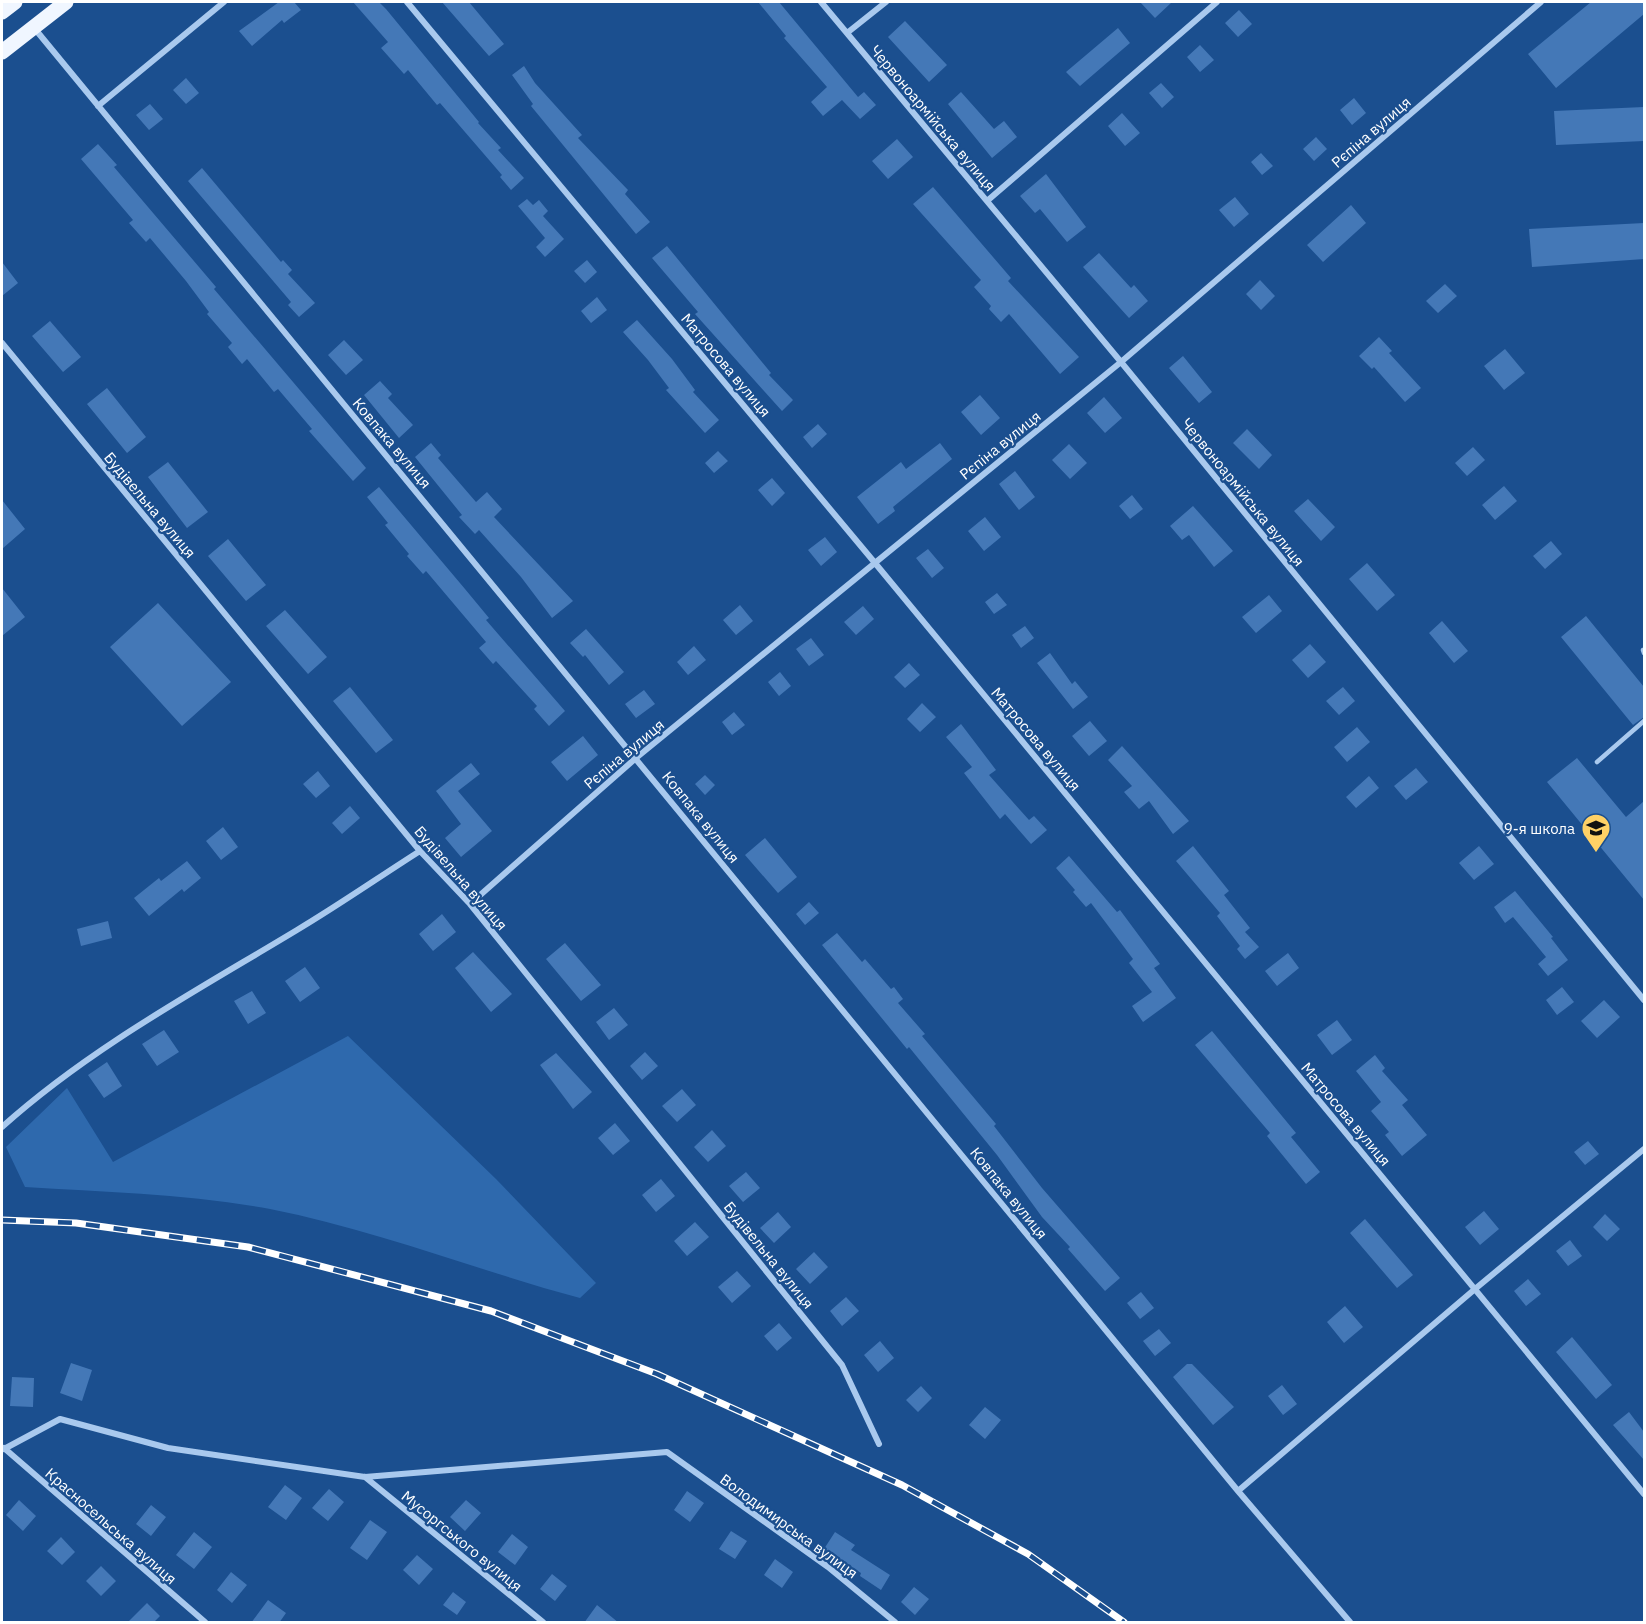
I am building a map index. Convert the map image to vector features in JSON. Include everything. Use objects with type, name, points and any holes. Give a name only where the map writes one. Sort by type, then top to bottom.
[{"type":"main road","points":[[2,12],[15,2]]},
{"type":"main road","points":[[2,51],[66,2]]},
{"type":"street","points":[[98,106],[224,2]]},
{"type":"street","name":"Матросова вулиця","points":[[407,2],[875,563],[1644,1494]]},
{"type":"street","name":"Червоноармійська вулиця","points":[[821,2],[1121,362],[1644,1000]]},
{"type":"street","points":[[847,33],[886,2]]},
{"type":"street","points":[[987,201],[1217,2]]},
{"type":"street","name":"Рєпіна вулиця","points":[[470,904],[636,758],[1121,362],[1541,2]]},
{"type":"street","name":"Ковпака вулиця","points":[[33,27],[1238,1491],[1350,1623]]},
{"type":"street","name":"Будівельна вулиця","points":[[2,343],[420,851],[470,904],[842,1365],[879,1444]]},
{"type":"street","points":[[2,1127],[44,1089],[181,999],[300,928],[420,851]]},
{"type":"street","points":[[1238,1491],[1475,1289],[1644,1149]]},
{"type":"street","points":[[3,1448],[60,1419],[168,1448],[365,1478]]},
{"type":"street","name":"Красносельська вулиця","points":[[3,1448],[205,1623]]},
{"type":"street","name":"Володимирська вулиця","points":[[365,1478],[667,1452],[828,1567],[894,1623]]},
{"type":"street","name":"Мусоргського вулиця","points":[[365,1478],[543,1623]]},
{"type":"lane","points":[[1597,762],[1644,721]]},
{"type":"shaded area","points":[[348,1036],[496,1179],[596,1283],[580,1298],[349,1228],[270,1209],[179,1197],[25,1187],[6,1147],[67,1088],[113,1162]]},
{"type":"building","points":[[279,2],[294,2],[301,10],[284,23],[282,20],[252,46],[239,31]]},
{"type":"building","points":[[353,2],[379,2],[386,9],[501,148],[498,150],[524,178],[511,190],[500,177],[502,175],[440,103],[437,105],[408,70],[404,74],[381,48],[388,42]]},
{"type":"building","points":[[442,2],[469,2],[504,44],[489,56]]},
{"type":"building","points":[[758,2],[779,2],[858,97],[864,92],[876,105],[860,119],[842,100],[823,116],[811,102],[827,87],[784,38],[786,36]]},
{"type":"building","points":[[1140,2],[1172,2],[1155,18]]},
{"type":"building","points":[[1591,2],[1644,2],[1644,14],[1556,88],[1528,54]]},
{"type":"building","points":[[1239,10],[1252,24],[1238,37],[1225,23]]},
{"type":"building","points":[[905,21],[947,65],[929,82],[888,37]]},
{"type":"building","points":[[1118,28],[1130,43],[1080,86],[1066,72]]},
{"type":"building","points":[[1200,45],[1214,60],[1200,72],[1187,57]]},
{"type":"building","points":[[524,66],[535,83],[582,135],[578,138],[628,190],[625,194],[650,222],[636,234],[531,106],[533,104],[512,75]]},
{"type":"building","points":[[186,78],[199,93],[186,104],[173,90]]},
{"type":"building","points":[[1161,83],[1174,97],[1162,108],[1149,93]]},
{"type":"building","points":[[961,92],[994,129],[1004,121],[1017,137],[992,158],[948,104]]},
{"type":"building","points":[[1354,98],[1366,113],[1352,125],[1340,110]]},
{"type":"building","points":[[150,104],[163,119],[149,130],[136,115]]},
{"type":"building","points":[[1644,107],[1644,141],[1556,145],[1554,111]]},
{"type":"building","points":[[1122,113],[1140,133],[1125,146],[1108,126]]},
{"type":"building","points":[[1316,137],[1327,149],[1314,161],[1303,149]]},
{"type":"building","points":[[897,139],[913,157],[888,179],[872,161]]},
{"type":"building","points":[[98,144],[117,165],[114,167],[216,287],[214,289],[366,468],[353,481],[309,431],[312,429],[278,389],[274,392],[247,359],[242,364],[228,347],[232,343],[207,314],[209,312],[186,281],[150,238],[146,242],[129,223],[133,220],[81,159]]},
{"type":"building","points":[[1261,153],[1273,166],[1262,175],[1251,162]]},
{"type":"building","points":[[202,168],[281,262],[283,260],[292,270],[288,274],[315,303],[299,317],[288,305],[291,302],[188,181]]},
{"type":"building","points":[[1046,174],[1086,227],[1067,242],[1040,209],[1035,213],[1020,196]]},
{"type":"building","points":[[933,187],[1011,278],[1008,281],[1079,357],[1060,374],[1009,314],[1001,322],[989,309],[991,306],[974,287],[981,280],[913,204]]},
{"type":"building","points":[[1235,197],[1249,214],[1234,227],[1219,210]]},
{"type":"building","points":[[527,199],[533,205],[539,200],[548,211],[543,216],[564,239],[545,257],[536,247],[545,238],[518,206]]},
{"type":"building","points":[[1351,205],[1366,223],[1323,262],[1307,245]]},
{"type":"building","points":[[1644,223],[1644,259],[1532,267],[1529,229]]},
{"type":"building","points":[[667,246],[771,373],[769,375],[793,400],[782,411],[695,314],[698,312],[652,258]]},
{"type":"building","points":[[1099,253],[1131,288],[1134,285],[1148,301],[1129,318],[1083,267]]},
{"type":"building","points":[[587,260],[597,272],[585,283],[574,271]]},
{"type":"building","points":[[2,262],[18,283],[2,296]]},
{"type":"building","points":[[1260,280],[1275,296],[1261,310],[1246,294]]},
{"type":"building","points":[[1445,284],[1457,296],[1438,313],[1426,301]]},
{"type":"building","points":[[597,297],[607,310],[591,323],[581,311]]},
{"type":"building","points":[[637,320],[672,359],[695,390],[693,392],[719,420],[705,433],[666,390],[669,388],[623,332]]},
{"type":"building","points":[[50,321],[81,357],[63,372],[32,336]]},
{"type":"building","points":[[1379,337],[1392,351],[1389,353],[1421,388],[1405,402],[1374,367],[1372,369],[1359,356]]},
{"type":"building","points":[[344,340],[363,360],[346,375],[328,355]]},
{"type":"building","points":[[1505,349],[1525,373],[1504,390],[1484,366]]},
{"type":"building","points":[[1183,356],[1212,392],[1199,403],[1169,368]]},
{"type":"building","points":[[380,381],[392,394],[388,398],[413,425],[399,438],[364,395]]},
{"type":"building","points":[[107,388],[146,437],[127,453],[87,404]]},
{"type":"building","points":[[980,395],[1000,418],[981,435],[961,412]]},
{"type":"building","points":[[1104,397],[1122,418],[1105,433],[1087,413]]},
{"type":"building","points":[[818,424],[827,434],[812,448],[803,437]]},
{"type":"building","points":[[1247,429],[1272,455],[1259,469],[1233,443]]},
{"type":"building","points":[[431,443],[441,455],[438,458],[476,502],[487,492],[502,509],[494,517],[573,601],[552,618],[521,577],[479,530],[475,534],[459,517],[462,515],[415,457]]},
{"type":"building","points":[[940,443],[952,459],[893,507],[895,511],[878,524],[857,497],[901,462],[906,469]]},
{"type":"building","points":[[1069,444],[1087,463],[1070,479],[1052,460]]},
{"type":"building","points":[[1473,447],[1485,460],[1467,476],[1455,463]]},
{"type":"building","points":[[718,451],[728,461],[714,473],[705,463]]},
{"type":"building","points":[[168,462],[208,512],[187,528],[148,477]]},
{"type":"building","points":[[1015,471],[1035,497],[1019,510],[999,484]]},
{"type":"building","points":[[772,478],[785,493],[772,506],[758,490]]},
{"type":"building","points":[[1504,486],[1517,501],[1495,520],[1482,505]]},
{"type":"building","points":[[379,487],[489,618],[486,620],[565,711],[549,726],[534,709],[537,706],[496,661],[493,664],[479,648],[486,642],[426,571],[423,574],[407,556],[409,554],[385,525],[388,523],[367,497]]},
{"type":"building","points":[[1132,495],[1143,509],[1130,519],[1119,506]]},
{"type":"building","points":[[1308,499],[1335,527],[1321,541],[1294,511]]},
{"type":"building","points":[[2,500],[25,529],[2,549]]},
{"type":"building","points":[[1193,506],[1233,551],[1214,567],[1189,535],[1182,540],[1170,526]]},
{"type":"building","points":[[985,517],[1001,537],[984,551],[968,531]]},
{"type":"building","points":[[825,537],[837,552],[821,566],[808,550]]},
{"type":"building","points":[[228,539],[266,585],[246,601],[208,556]]},
{"type":"building","points":[[1551,541],[1562,554],[1545,569],[1533,556]]},
{"type":"building","points":[[928,549],[944,568],[932,578],[916,558]]},
{"type":"building","points":[[1367,563],[1395,595],[1377,611],[1349,579]]},
{"type":"building","points":[[2,588],[25,617],[2,636]]},
{"type":"building","points":[[997,593],[1007,605],[994,614],[985,602]]},
{"type":"building","points":[[1269,595],[1282,611],[1256,633],[1242,617]]},
{"type":"building","points":[[158,603],[231,682],[182,726],[110,647]]},
{"type":"building","points":[[740,605],[753,621],[736,635],[723,620]]},
{"type":"building","points":[[863,606],[874,619],[856,635],[844,622]]},
{"type":"building","points":[[285,610],[327,657],[308,674],[266,626]]},
{"type":"building","points":[[1586,616],[1644,687],[1644,717],[1633,725],[1561,637]]},
{"type":"building","points":[[1442,621],[1468,651],[1454,663],[1429,633]]},
{"type":"building","points":[[1025,626],[1034,638],[1021,648],[1012,635]]},
{"type":"building","points":[[586,629],[624,672],[609,685],[585,655],[583,657],[570,643]]},
{"type":"building","points":[[811,638],[824,655],[809,666],[796,649]]},
{"type":"building","points":[[1310,644],[1326,662],[1308,678],[1292,660]]},
{"type":"building","points":[[694,646],[706,660],[688,675],[677,662]]},
{"type":"building","points":[[1050,653],[1072,684],[1075,681],[1088,697],[1073,709],[1037,663]]},
{"type":"building","points":[[909,663],[920,675],[905,688],[894,677]]},
{"type":"building","points":[[780,672],[791,686],[779,696],[768,682]]},
{"type":"building","points":[[350,687],[393,740],[376,753],[333,701]]},
{"type":"building","points":[[1343,687],[1355,701],[1339,715],[1326,701]]},
{"type":"building","points":[[644,690],[655,704],[636,718],[625,704]]},
{"type":"building","points":[[922,703],[936,717],[920,732],[907,719]]},
{"type":"building","points":[[734,712],[745,725],[732,735],[722,722]]},
{"type":"building","points":[[1090,721],[1107,741],[1089,756],[1072,736]]},
{"type":"building","points":[[961,724],[996,770],[989,775],[1029,820],[1034,816],[1047,830],[1031,844],[1005,814],[1000,819],[964,773],[972,767],[946,737]]},
{"type":"building","points":[[1357,727],[1370,742],[1347,762],[1334,747]]},
{"type":"building","points":[[583,736],[598,755],[567,781],[551,762]]},
{"type":"building","points":[[1122,746],[1189,821],[1173,834],[1149,801],[1139,809],[1124,792],[1132,786],[1108,760]]},
{"type":"building","points":[[1577,758],[1626,817],[1644,801],[1644,900],[1547,782]]},
{"type":"building","points":[[471,763],[480,774],[458,791],[492,831],[461,857],[445,838],[461,824],[436,791]]},
{"type":"building","points":[[1416,768],[1428,782],[1406,800],[1394,786]]},
{"type":"building","points":[[318,771],[330,786],[316,798],[303,784]]},
{"type":"building","points":[[705,775],[715,785],[705,795],[695,784]]},
{"type":"building","points":[[1369,776],[1379,788],[1356,808],[1346,797]]},
{"type":"building","points":[[350,806],[360,818],[342,834],[332,823]]},
{"type":"building","points":[[223,827],[238,847],[221,860],[206,841]]},
{"type":"building","points":[[765,838],[797,877],[778,893],[745,855]]},
{"type":"building","points":[[1193,846],[1229,891],[1224,895],[1250,928],[1245,932],[1259,947],[1245,959],[1237,949],[1240,946],[1217,916],[1220,913],[1176,861]]},
{"type":"building","points":[[1479,846],[1494,864],[1474,880],[1459,863]]},
{"type":"building","points":[[1069,856],[1117,912],[1120,910],[1160,964],[1154,968],[1176,998],[1143,1022],[1132,1006],[1152,992],[1129,963],[1133,959],[1091,903],[1086,907],[1056,868]]},
{"type":"building","points":[[187,861],[201,878],[184,892],[182,889],[149,916],[134,898],[159,878],[161,881]]},
{"type":"building","points":[[1515,891],[1553,937],[1551,938],[1568,960],[1548,976],[1538,964],[1546,957],[1513,917],[1505,923],[1494,907]]},
{"type":"building","points":[[809,902],[819,913],[805,925],[796,914]]},
{"type":"building","points":[[442,914],[456,932],[433,951],[419,934]]},
{"type":"building","points":[[108,921],[112,938],[81,946],[77,929]]},
{"type":"building","points":[[837,933],[862,962],[865,959],[891,989],[894,987],[903,999],[898,1003],[925,1034],[922,1036],[996,1124],[994,1126],[1042,1188],[1120,1278],[1105,1291],[1068,1249],[1070,1247],[1042,1217],[997,1155],[909,1047],[907,1049],[822,945]]},
{"type":"building","points":[[565,943],[601,985],[581,1001],[546,959]]},
{"type":"building","points":[[473,952],[512,994],[491,1012],[455,968]]},
{"type":"building","points":[[1288,953],[1299,968],[1277,986],[1265,971]]},
{"type":"building","points":[[305,967],[320,988],[300,1002],[285,981]]},
{"type":"building","points":[[1562,987],[1574,1002],[1557,1015],[1546,1000]]},
{"type":"building","points":[[252,991],[266,1013],[248,1024],[234,1001]]},
{"type":"building","points":[[1604,1000],[1620,1017],[1597,1038],[1581,1021]]},
{"type":"building","points":[[614,1008],[628,1025],[609,1040],[596,1022]]},
{"type":"building","points":[[1337,1020],[1352,1040],[1332,1055],[1317,1035]]},
{"type":"building","points":[[164,1030],[179,1052],[157,1066],[142,1044]]},
{"type":"building","points":[[1212,1031],[1296,1133],[1291,1137],[1320,1172],[1306,1184],[1267,1136],[1270,1133],[1195,1045]]},
{"type":"building","points":[[645,1052],[658,1066],[642,1080],[630,1066]]},
{"type":"building","points":[[556,1053],[592,1092],[573,1109],[540,1065]]},
{"type":"building","points":[[1375,1055],[1385,1068],[1382,1071],[1408,1100],[1402,1105],[1427,1135],[1402,1156],[1385,1135],[1389,1132],[1371,1111],[1381,1102],[1356,1071]]},
{"type":"building","points":[[107,1062],[122,1086],[104,1098],[88,1075]]},
{"type":"building","points":[[682,1089],[696,1105],[677,1122],[662,1106]]},
{"type":"building","points":[[615,1123],[630,1141],[613,1155],[598,1138]]},
{"type":"building","points":[[712,1130],[726,1146],[708,1162],[694,1147]]},
{"type":"building","points":[[1588,1141],[1599,1154],[1585,1165],[1574,1152]]},
{"type":"building","points":[[746,1172],[760,1188],[743,1202],[729,1186]]},
{"type":"building","points":[[661,1179],[675,1196],[656,1212],[642,1195]]},
{"type":"building","points":[[1484,1211],[1499,1229],[1480,1245],[1465,1227]]},
{"type":"building","points":[[778,1212],[791,1227],[774,1243],[760,1228]]},
{"type":"building","points":[[1605,1214],[1620,1229],[1607,1241],[1593,1227]]},
{"type":"building","points":[[1365,1219],[1413,1275],[1397,1288],[1350,1233]]},
{"type":"building","points":[[695,1222],[709,1237],[687,1256],[674,1241]]},
{"type":"building","points":[[1570,1240],[1582,1256],[1568,1266],[1556,1251]]},
{"type":"building","points":[[814,1252],[828,1267],[810,1284],[796,1269]]},
{"type":"building","points":[[737,1271],[751,1286],[732,1303],[718,1287]]},
{"type":"building","points":[[1528,1279],[1541,1294],[1526,1306],[1514,1291]]},
{"type":"building","points":[[1141,1292],[1154,1308],[1140,1319],[1127,1303]]},
{"type":"building","points":[[846,1297],[859,1311],[842,1326],[830,1311]]},
{"type":"building","points":[[1345,1306],[1363,1327],[1344,1343],[1327,1322]]},
{"type":"building","points":[[779,1323],[792,1338],[777,1351],[764,1336]]},
{"type":"building","points":[[1159,1329],[1171,1343],[1155,1356],[1143,1341]]},
{"type":"building","points":[[1572,1337],[1612,1385],[1596,1399],[1556,1352]]},
{"type":"building","points":[[880,1341],[894,1358],[878,1372],[864,1355]]},
{"type":"building","points":[[71,1363],[92,1370],[82,1401],[60,1393]]},
{"type":"building","points":[[1187,1364],[1192,1364],[1234,1407],[1213,1425],[1173,1377]]},
{"type":"building","points":[[12,1377],[34,1378],[33,1407],[10,1406]]},
{"type":"building","points":[[1282,1385],[1297,1404],[1283,1415],[1268,1396]]},
{"type":"building","points":[[921,1386],[932,1398],[918,1412],[906,1400]]},
{"type":"building","points":[[985,1407],[1001,1420],[985,1439],[969,1425]]},
{"type":"building","points":[[1629,1412],[1644,1432],[1644,1460],[1613,1425]]},
{"type":"building","points":[[285,1485],[302,1498],[286,1520],[268,1507]]},
{"type":"building","points":[[329,1489],[344,1502],[328,1521],[312,1508]]},
{"type":"building","points":[[687,1491],[704,1503],[690,1522],[674,1510]]},
{"type":"building","points":[[19,1500],[36,1516],[23,1531],[6,1515]]},
{"type":"building","points":[[466,1500],[481,1513],[465,1531],[450,1517]]},
{"type":"building","points":[[151,1505],[166,1517],[151,1536],[136,1524]]},
{"type":"building","points":[[370,1520],[387,1532],[367,1560],[350,1548]]},
{"type":"building","points":[[731,1531],[747,1541],[735,1559],[719,1549]]},
{"type":"building","points":[[194,1532],[212,1547],[194,1569],[176,1555]]},
{"type":"building","points":[[835,1532],[855,1545],[851,1550],[890,1575],[881,1590],[860,1576],[861,1573],[824,1549]]},
{"type":"building","points":[[512,1534],[528,1547],[515,1565],[498,1552]]},
{"type":"building","points":[[61,1537],[75,1552],[62,1565],[47,1551]]},
{"type":"building","points":[[417,1555],[433,1569],[419,1585],[403,1570]]},
{"type":"building","points":[[775,1559],[793,1572],[782,1588],[764,1575]]},
{"type":"building","points":[[101,1566],[116,1581],[101,1596],[86,1581]]},
{"type":"building","points":[[231,1572],[247,1585],[232,1603],[217,1590]]},
{"type":"building","points":[[552,1574],[567,1586],[555,1601],[540,1589]]},
{"type":"building","points":[[914,1587],[929,1599],[915,1615],[901,1602]]},
{"type":"building","points":[[453,1592],[466,1602],[457,1615],[443,1605]]},
{"type":"building","points":[[268,1600],[286,1613],[279,1623],[251,1623]]},
{"type":"building","points":[[147,1603],[160,1616],[153,1623],[127,1623]]},
{"type":"building","points":[[597,1605],[619,1623],[584,1623]]},
{"type":"railway","points":[[2,1220],[76,1223],[248,1247],[491,1311],[657,1374],[902,1485],[1028,1554],[1124,1622]]},
{"type":"place","name":"9-я школа","points":[[1596,854]]}]
